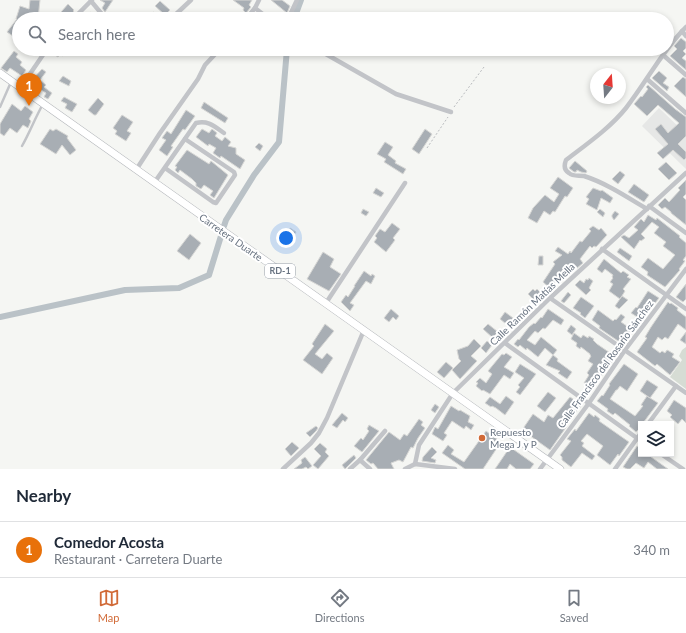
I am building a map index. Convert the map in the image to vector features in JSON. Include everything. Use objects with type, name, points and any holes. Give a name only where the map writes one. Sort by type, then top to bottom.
[{"type":"main road","name":"Carretera Duarte","points":[[0,73],[154,183],[326,302],[560,469]]},
{"type":"street","points":[[178,12],[191,0]]},
{"type":"street","points":[[252,12],[259,0]]},
{"type":"street","points":[[291,12],[297,0]]},
{"type":"street","points":[[80,12],[91,1],[100,12]]},
{"type":"street","points":[[255,8],[260,12]]},
{"type":"street","points":[[674,41],[686,27]]},
{"type":"street","points":[[682,31],[686,36]]},
{"type":"street","points":[[21,87],[42,56]]},
{"type":"street","points":[[136,170],[198,79],[205,65],[213,56]]},
{"type":"street","points":[[329,56],[396,94],[451,112]]},
{"type":"street","points":[[662,56],[626,109],[614,122],[566,160],[564,164],[566,171],[571,175],[582,176],[594,181],[648,208],[686,233]]},
{"type":"street","points":[[664,56],[686,76]]},
{"type":"street","points":[[648,79],[686,113]]},
{"type":"street","points":[[154,183],[196,123],[204,122],[211,124],[224,133]]},
{"type":"street","points":[[164,168],[216,203],[234,175],[234,172],[184,139]]},
{"type":"street","name":"Calle Ramón Matías Mella","points":[[415,464],[419,444],[453,393],[550,298],[686,173]]},
{"type":"street","points":[[326,302],[405,183]]},
{"type":"street","points":[[602,249],[686,309]]},
{"type":"street","name":"Calle Francisco del Rosario Sánchez","points":[[540,469],[589,403],[625,350],[686,269]]},
{"type":"street","points":[[550,298],[686,393]]},
{"type":"street","points":[[283,469],[311,443],[319,433],[327,418],[364,330]]},
{"type":"street","points":[[505,343],[638,438]]},
{"type":"street","points":[[650,421],[676,386]]},
{"type":"street","points":[[350,469],[360,460],[385,431]]},
{"type":"street","points":[[614,469],[638,440]]},
{"type":"street","points":[[665,457],[683,469]]},
{"type":"street","points":[[360,460],[370,469]]},
{"type":"street","points":[[405,469],[415,464],[455,469]]},
{"type":"lane","points":[[0,107],[12,81]]},
{"type":"lane","points":[[0,98],[4,99]]},
{"type":"lane","points":[[22,146],[32,130],[43,103]]},
{"type":"path","points":[[427,148],[484,67]]},
{"type":"shaded area","points":[[659,108],[686,134],[686,169],[642,126]]},
{"type":"shaded area","points":[[686,347],[686,389],[670,377],[682,360],[679,356],[682,350]]},
{"type":"building","points":[[30,0],[40,0],[39,12],[18,12],[20,6],[29,9]]},
{"type":"building","points":[[100,0],[113,0],[105,12],[102,8],[105,3]]},
{"type":"building","points":[[233,0],[252,0],[249,5],[251,7],[247,12],[243,10],[244,8]]},
{"type":"building","points":[[271,0],[282,0],[290,6],[287,12]]},
{"type":"building","points":[[160,1],[170,10],[168,12],[162,12],[155,6]]},
{"type":"building","points":[[68,4],[74,10],[74,12],[61,12]]},
{"type":"building","points":[[12,26],[12,35],[7,32]]},
{"type":"building","points":[[681,38],[686,42],[686,48],[683,51],[686,54],[682,58],[686,61],[686,70],[670,56],[674,56],[674,52],[677,49],[674,46]]},
{"type":"building","points":[[12,54],[12,56],[17,56],[22,62],[20,65],[26,70],[22,76],[10,68],[7,72],[1,68]]},
{"type":"building","points":[[42,69],[46,72],[40,80],[46,85],[44,87],[52,93],[48,99],[44,97],[46,93],[38,88],[37,89],[30,82]]},
{"type":"building","points":[[659,71],[667,78],[663,83],[669,87],[667,91],[652,78]]},
{"type":"building","points":[[63,76],[71,81],[69,86],[59,81]]},
{"type":"building","points":[[683,77],[686,79],[686,97],[674,86]]},
{"type":"building","points":[[648,85],[686,117],[686,136],[678,144],[686,152],[686,158],[684,160],[673,150],[663,159],[657,153],[668,144],[655,129],[661,124],[668,133],[679,123],[658,105],[647,116],[634,104],[648,89],[646,87]]},
{"type":"building","points":[[64,97],[77,104],[72,112],[65,108],[67,104],[61,101]]},
{"type":"building","points":[[98,98],[104,104],[96,115],[94,115],[88,110]]},
{"type":"building","points":[[204,102],[228,118],[225,123],[201,108]]},
{"type":"building","points":[[12,104],[21,111],[25,106],[33,112],[29,119],[31,121],[28,128],[23,125],[17,133],[10,128],[4,136],[0,133],[0,124]]},
{"type":"building","points":[[186,110],[195,116],[185,130],[183,129],[171,146],[173,147],[167,156],[159,150],[166,140],[162,138],[167,131],[171,134]]},
{"type":"building","points":[[122,115],[133,122],[127,131],[131,133],[126,141],[115,134],[117,131],[113,128]]},
{"type":"building","points":[[50,129],[53,131],[56,129],[68,136],[67,138],[76,150],[70,155],[62,145],[56,154],[40,144]]},
{"type":"building","points":[[202,129],[209,133],[212,129],[217,133],[215,136],[222,141],[225,137],[231,142],[228,146],[236,148],[236,154],[245,160],[240,169],[221,156],[220,158],[213,153],[216,148],[209,144],[208,146],[196,137]]},
{"type":"building","points":[[425,129],[432,134],[419,154],[412,149]]},
{"type":"building","points":[[385,142],[393,147],[388,155],[396,161],[395,163],[406,169],[403,174],[384,162],[386,159],[377,154]]},
{"type":"building","points":[[259,143],[263,146],[260,151],[255,147]]},
{"type":"building","points":[[187,150],[209,164],[211,161],[228,175],[214,198],[210,195],[213,191],[204,185],[201,189],[196,186],[196,183],[192,179],[180,170],[178,173],[175,170],[177,167],[175,166]]},
{"type":"building","points":[[575,161],[587,171],[586,173],[577,170],[574,172],[569,168]]},
{"type":"building","points":[[666,162],[677,173],[669,180],[658,169]]},
{"type":"building","points":[[620,171],[625,175],[618,184],[612,179]]},
{"type":"building","points":[[558,177],[573,188],[567,197],[565,196],[555,212],[553,211],[550,215],[544,211],[537,223],[528,218],[533,208],[545,195],[554,202],[559,194],[550,188]]},
{"type":"building","points":[[686,180],[686,194],[683,197],[686,200],[686,225],[665,207],[662,209],[658,205],[665,198],[669,202],[680,190],[678,188]]},
{"type":"building","points":[[634,184],[649,195],[644,202],[628,192]]},
{"type":"building","points":[[376,188],[384,193],[381,197],[373,193]]},
{"type":"building","points":[[593,188],[602,190],[613,198],[610,203],[601,198],[597,210],[586,204],[589,199],[586,197]]},
{"type":"building","points":[[363,209],[369,212],[366,216],[361,213]]},
{"type":"building","points":[[600,209],[605,213],[603,217],[597,212]]},
{"type":"building","points":[[615,211],[619,214],[614,220],[612,215]]},
{"type":"building","points":[[648,215],[656,220],[657,218],[680,236],[679,237],[686,243],[686,256],[683,260],[685,261],[679,269],[680,270],[665,287],[647,275],[648,272],[641,267],[648,258],[663,269],[675,255],[663,246],[666,242],[654,233],[659,227],[652,222],[641,234],[645,238],[641,241],[640,240],[634,249],[621,237],[624,235],[629,238],[638,230],[634,227],[641,219],[644,222]]},
{"type":"building","points":[[392,223],[400,229],[393,238],[395,240],[386,252],[374,242],[377,238],[375,236],[380,229],[385,232]]},
{"type":"building","points":[[593,226],[599,230],[601,228],[607,235],[596,247],[594,246],[592,248],[590,246],[580,259],[583,263],[576,269],[573,266],[564,275],[563,273],[551,289],[543,282],[555,264],[553,262],[562,255],[555,251],[558,247],[568,254],[570,251],[571,253],[580,241],[582,242],[591,231],[589,229]]},
{"type":"building","points":[[290,228],[296,232],[289,243],[283,239]]},
{"type":"building","points":[[190,234],[201,243],[189,260],[177,251]]},
{"type":"building","points":[[620,248],[632,256],[629,261],[617,252]]},
{"type":"building","points":[[323,252],[334,259],[330,267],[341,274],[329,291],[307,279]]},
{"type":"building","points":[[539,256],[543,256],[543,265],[538,265]]},
{"type":"building","points":[[604,259],[621,273],[623,271],[629,275],[627,277],[631,279],[623,289],[625,291],[620,299],[609,291],[613,284],[610,282],[613,275],[605,269],[602,273],[597,269]]},
{"type":"building","points":[[364,271],[371,276],[372,274],[375,276],[371,284],[366,281],[350,303],[354,305],[350,311],[341,302],[346,295],[348,297]]},
{"type":"building","points":[[589,278],[593,281],[589,288],[591,290],[586,295],[575,285],[580,280],[584,283],[586,279],[588,280]]},
{"type":"building","points":[[686,284],[686,299],[683,302],[676,297]]},
{"type":"building","points":[[533,289],[535,291],[537,289],[541,293],[539,295],[541,297],[536,302],[528,294]]},
{"type":"building","points":[[648,291],[659,298],[642,320],[631,313],[636,307],[637,308]]},
{"type":"building","points":[[568,292],[571,295],[564,303],[561,301]]},
{"type":"building","points":[[622,296],[628,300],[619,309],[615,306]]},
{"type":"building","points":[[581,297],[594,306],[585,318],[580,314],[581,313],[573,308]]},
{"type":"building","points":[[668,302],[678,308],[677,310],[686,317],[686,330],[678,324],[668,339],[665,337],[662,340],[658,337],[652,347],[660,353],[662,351],[665,353],[667,350],[669,351],[674,354],[672,357],[680,362],[670,375],[657,364],[655,366],[637,352],[647,338],[645,337],[651,327]]},
{"type":"building","points":[[391,309],[399,316],[396,320],[393,317],[389,322],[384,318]]},
{"type":"building","points":[[548,309],[564,320],[561,325],[553,320],[545,329],[543,328],[538,333],[535,331],[527,340],[535,345],[541,337],[557,350],[553,355],[545,348],[538,357],[527,348],[526,350],[520,345],[518,347],[514,344],[529,327],[534,323],[535,324],[541,317],[542,318]]},
{"type":"building","points":[[598,310],[613,321],[615,319],[616,320],[621,314],[625,317],[621,322],[634,331],[624,345],[599,328],[600,326],[592,320]]},
{"type":"building","points":[[505,312],[517,321],[511,328],[500,319]]},
{"type":"building","points":[[325,324],[334,331],[315,354],[322,359],[327,353],[333,358],[322,374],[303,360],[314,346],[312,344]]},
{"type":"building","points":[[488,324],[498,332],[493,338],[483,329]]},
{"type":"building","points":[[571,325],[576,329],[572,335],[567,331]]},
{"type":"building","points":[[686,332],[686,344],[680,340]]},
{"type":"building","points":[[574,333],[581,338],[583,335],[588,338],[589,336],[594,339],[593,340],[597,344],[616,357],[592,388],[584,383],[589,375],[587,373],[593,364],[588,361],[591,356],[581,347],[580,349],[576,346],[577,343],[571,339]]},
{"type":"building","points":[[474,339],[481,346],[471,356],[477,361],[460,379],[452,370],[461,361],[457,350],[468,346]]},
{"type":"building","points":[[487,341],[492,345],[486,353],[481,348]]},
{"type":"building","points":[[506,353],[512,357],[504,367],[514,373],[510,379],[504,375],[490,394],[483,390],[482,391],[476,386],[478,383],[476,382],[480,378],[486,383],[492,374],[488,371],[502,354],[504,355]]},
{"type":"building","points":[[553,355],[558,359],[557,361],[572,372],[567,379],[558,373],[560,371],[546,365]]},
{"type":"building","points":[[446,362],[453,368],[444,378],[437,372]]},
{"type":"building","points":[[520,364],[536,374],[520,395],[516,392],[520,387],[518,385],[524,378],[515,372]]},
{"type":"building","points":[[624,364],[638,374],[627,391],[620,386],[610,399],[635,416],[643,406],[641,405],[647,396],[658,403],[644,421],[638,421],[638,430],[636,432],[615,413],[613,415],[607,411],[608,409],[597,401],[602,395],[603,396],[610,385],[609,384]]},
{"type":"building","points":[[647,380],[658,387],[650,398],[640,391]]},
{"type":"building","points":[[548,392],[556,398],[545,412],[537,406]]},
{"type":"building","points":[[506,396],[514,402],[505,415],[496,408],[485,403],[490,397],[500,404]]},
{"type":"building","points":[[570,397],[582,405],[565,425],[567,426],[550,450],[522,430],[533,414],[544,422],[548,415],[553,418]]},
{"type":"building","points":[[674,400],[686,408],[686,423],[682,419],[678,424],[670,417],[672,415],[667,411]]},
{"type":"building","points":[[435,404],[439,407],[435,413],[431,410]]},
{"type":"building","points":[[451,406],[470,416],[468,422],[474,425],[471,430],[466,426],[464,429],[452,421],[444,433],[447,435],[443,441],[432,434],[435,427],[438,429]]},
{"type":"building","points":[[342,413],[348,418],[345,422],[343,420],[337,428],[332,425]]},
{"type":"building","points":[[589,413],[594,417],[595,415],[600,419],[599,421],[629,442],[619,456],[618,454],[610,465],[597,455],[603,446],[587,434],[581,441],[584,443],[582,446],[595,456],[592,460],[582,453],[571,467],[562,460],[560,455],[571,441],[567,439],[575,429],[576,431]]},
{"type":"building","points":[[419,419],[423,422],[421,425],[425,428],[413,448],[411,447],[403,462],[399,460],[391,463],[394,469],[378,469],[373,463],[371,464],[366,460],[389,432],[400,440],[404,434],[407,436]]},
{"type":"building","points":[[369,425],[379,431],[362,452],[354,446],[361,438],[363,440],[369,431],[367,429]]},
{"type":"building","points":[[316,426],[318,428],[310,437],[306,433]]},
{"type":"building","points":[[486,431],[501,442],[483,469],[465,469],[442,453],[448,445],[454,450],[451,454],[464,462]]},
{"type":"building","points":[[292,442],[299,448],[291,456],[285,449]]},
{"type":"building","points":[[320,443],[327,449],[325,452],[329,456],[318,469],[313,465],[321,456],[314,449]]},
{"type":"building","points":[[637,446],[638,457],[651,457],[668,469],[657,469],[648,462],[644,468],[636,463],[630,469],[623,467]]},
{"type":"building","points":[[432,447],[437,452],[431,458],[436,460],[435,463],[422,461],[423,457]]},
{"type":"building","points":[[510,447],[534,464],[530,469],[516,469],[510,464],[507,469],[495,469]]},
{"type":"building","points":[[354,455],[356,458],[345,469],[342,465]]},
{"type":"building","points":[[305,457],[312,466],[308,469],[306,467],[302,469],[294,469],[302,463],[301,460]]},
{"type":"waterway","points":[[297,12],[301,0]]},
{"type":"waterway","points":[[224,226],[226,220],[254,175],[279,142],[286,56]]},
{"type":"waterway","points":[[0,317],[125,290],[179,288],[209,275],[221,236]]},
{"type":"place","name":"Comedor Acosta","points":[[29,106]]},
{"type":"place","name":"Repuesto Mega J y P","points":[[482,438]]}]
